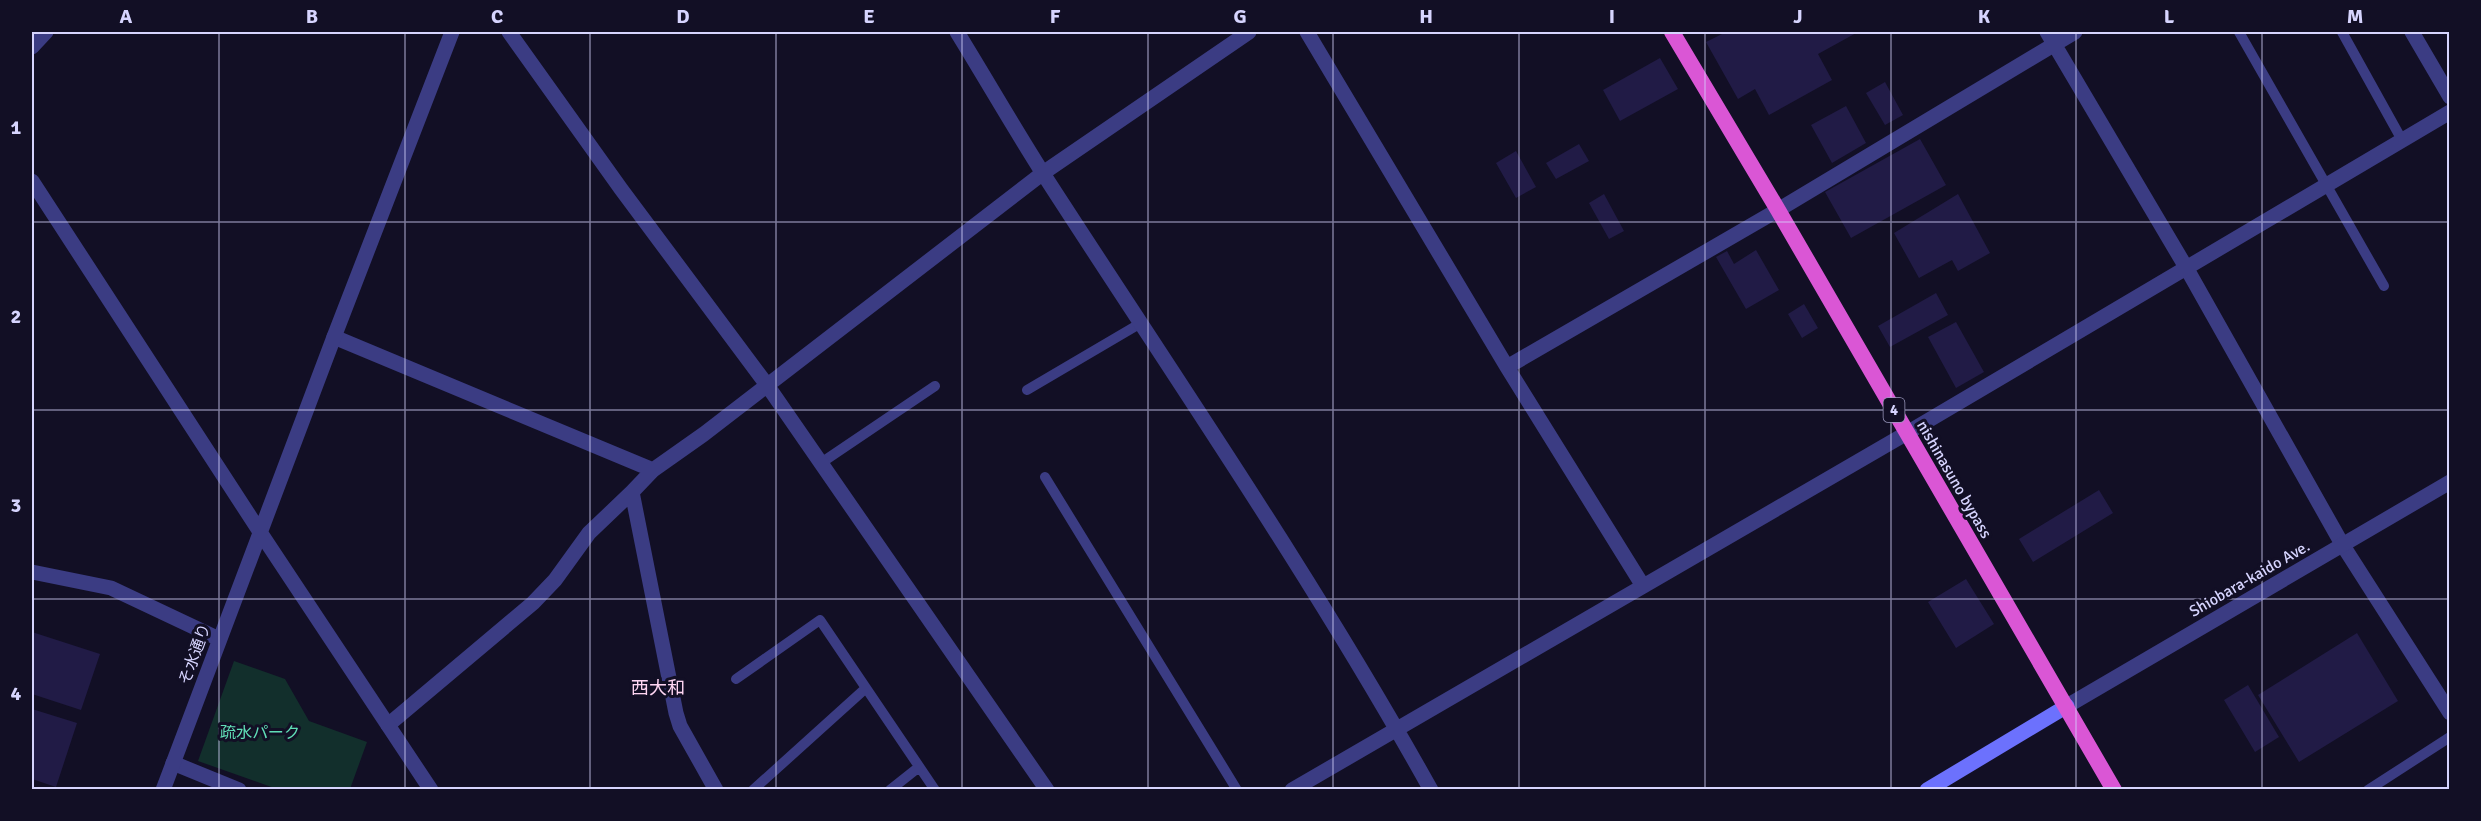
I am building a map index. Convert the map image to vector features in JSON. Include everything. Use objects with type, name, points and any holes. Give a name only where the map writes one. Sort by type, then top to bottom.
[{"type":"highway","name":"nishinasuno bypass","points":[[1672,32],[2114,789]]},
{"type":"main road","points":[[1927,789],[2067,706]]},
{"type":"street","points":[[32,46],[46,32]]},
{"type":"street","name":"そ水通り","points":[[163,789],[334,336],[452,32]]},
{"type":"street","points":[[509,32],[621,189],[767,384],[1047,789]]},
{"type":"street","points":[[957,32],[1043,173],[1234,465],[1397,729],[1431,789]]},
{"type":"street","points":[[388,725],[533,603],[555,580],[589,533],[653,470],[1043,173],[1250,32]]},
{"type":"street","points":[[1306,32],[1507,367],[1642,586]]},
{"type":"street","points":[[1507,367],[1778,210],[2051,38],[2075,32]]},
{"type":"street","points":[[2412,32],[2450,97]]},
{"type":"street","points":[[2051,38],[2187,269],[2342,544],[2450,713]]},
{"type":"street","points":[[1292,789],[1907,433],[2450,112]]},
{"type":"street","points":[[32,181],[260,532],[431,789]]},
{"type":"street","points":[[334,336],[653,470]]},
{"type":"street","name":"Shiobara-kaido Ave.","points":[[2067,706],[2450,482]]},
{"type":"street","points":[[632,492],[676,713],[680,726],[716,789]]},
{"type":"street","points":[[32,572],[111,588],[219,639]]},
{"type":"street","points":[[173,764],[239,789]]},
{"type":"lane","points":[[2239,32],[2328,184],[2384,286]]},
{"type":"lane","points":[[2342,32],[2402,140]]},
{"type":"lane","points":[[1026,390],[1142,323]]},
{"type":"lane","points":[[821,463],[935,386]]},
{"type":"lane","points":[[1045,477],[1237,789]]},
{"type":"lane","points":[[736,679],[820,620],[935,789]]},
{"type":"lane","points":[[753,789],[866,688]]},
{"type":"lane","points":[[2368,789],[2450,737]]},
{"type":"lane","points":[[890,789],[919,767]]},
{"type":"green space","name":"疏水パーク","points":[[234,661],[285,679],[309,721],[367,742],[350,789],[277,789],[198,761]]},
{"type":"building","points":[[1726,32],[1858,32],[1818,54],[1832,80],[1769,115],[1755,89],[1738,99],[1706,42]]},
{"type":"building","points":[[1660,58],[1678,89],[1620,121],[1603,90]]},
{"type":"building","points":[[1885,82],[1903,115],[1885,125],[1866,93]]},
{"type":"building","points":[[1846,106],[1866,143],[1832,163],[1811,125]]},
{"type":"building","points":[[1920,139],[1946,185],[1851,238],[1825,192]]},
{"type":"building","points":[[1579,144],[1589,161],[1556,179],[1546,163]]},
{"type":"building","points":[[1516,151],[1536,187],[1516,198],[1496,163]]},
{"type":"building","points":[[1604,194],[1624,231],[1609,239],[1589,203]]},
{"type":"building","points":[[1958,194],[1990,253],[1958,271],[1952,260],[1919,278],[1894,233]]},
{"type":"building","points":[[1756,250],[1779,290],[1746,309],[1716,257],[1727,251],[1734,264]]},
{"type":"building","points":[[1936,293],[1948,315],[1890,347],[1878,326]]},
{"type":"building","points":[[1804,304],[1818,328],[1802,338],[1788,314]]},
{"type":"building","points":[[1956,322],[1984,372],[1956,388],[1928,337]]},
{"type":"building","points":[[2099,490],[2113,513],[2033,562],[2019,539]]},
{"type":"building","points":[[1966,579],[1994,624],[1956,648],[1928,602]]},
{"type":"building","points":[[32,632],[100,654],[81,710],[32,694]]},
{"type":"building","points":[[2357,633],[2398,701],[2299,762],[2258,695]]},
{"type":"building","points":[[2248,685],[2279,737],[2255,752],[2224,700]]},
{"type":"building","points":[[32,709],[77,723],[56,787],[32,779]]},
{"type":"district","name":"西大和","points":[[658,688]]}]
